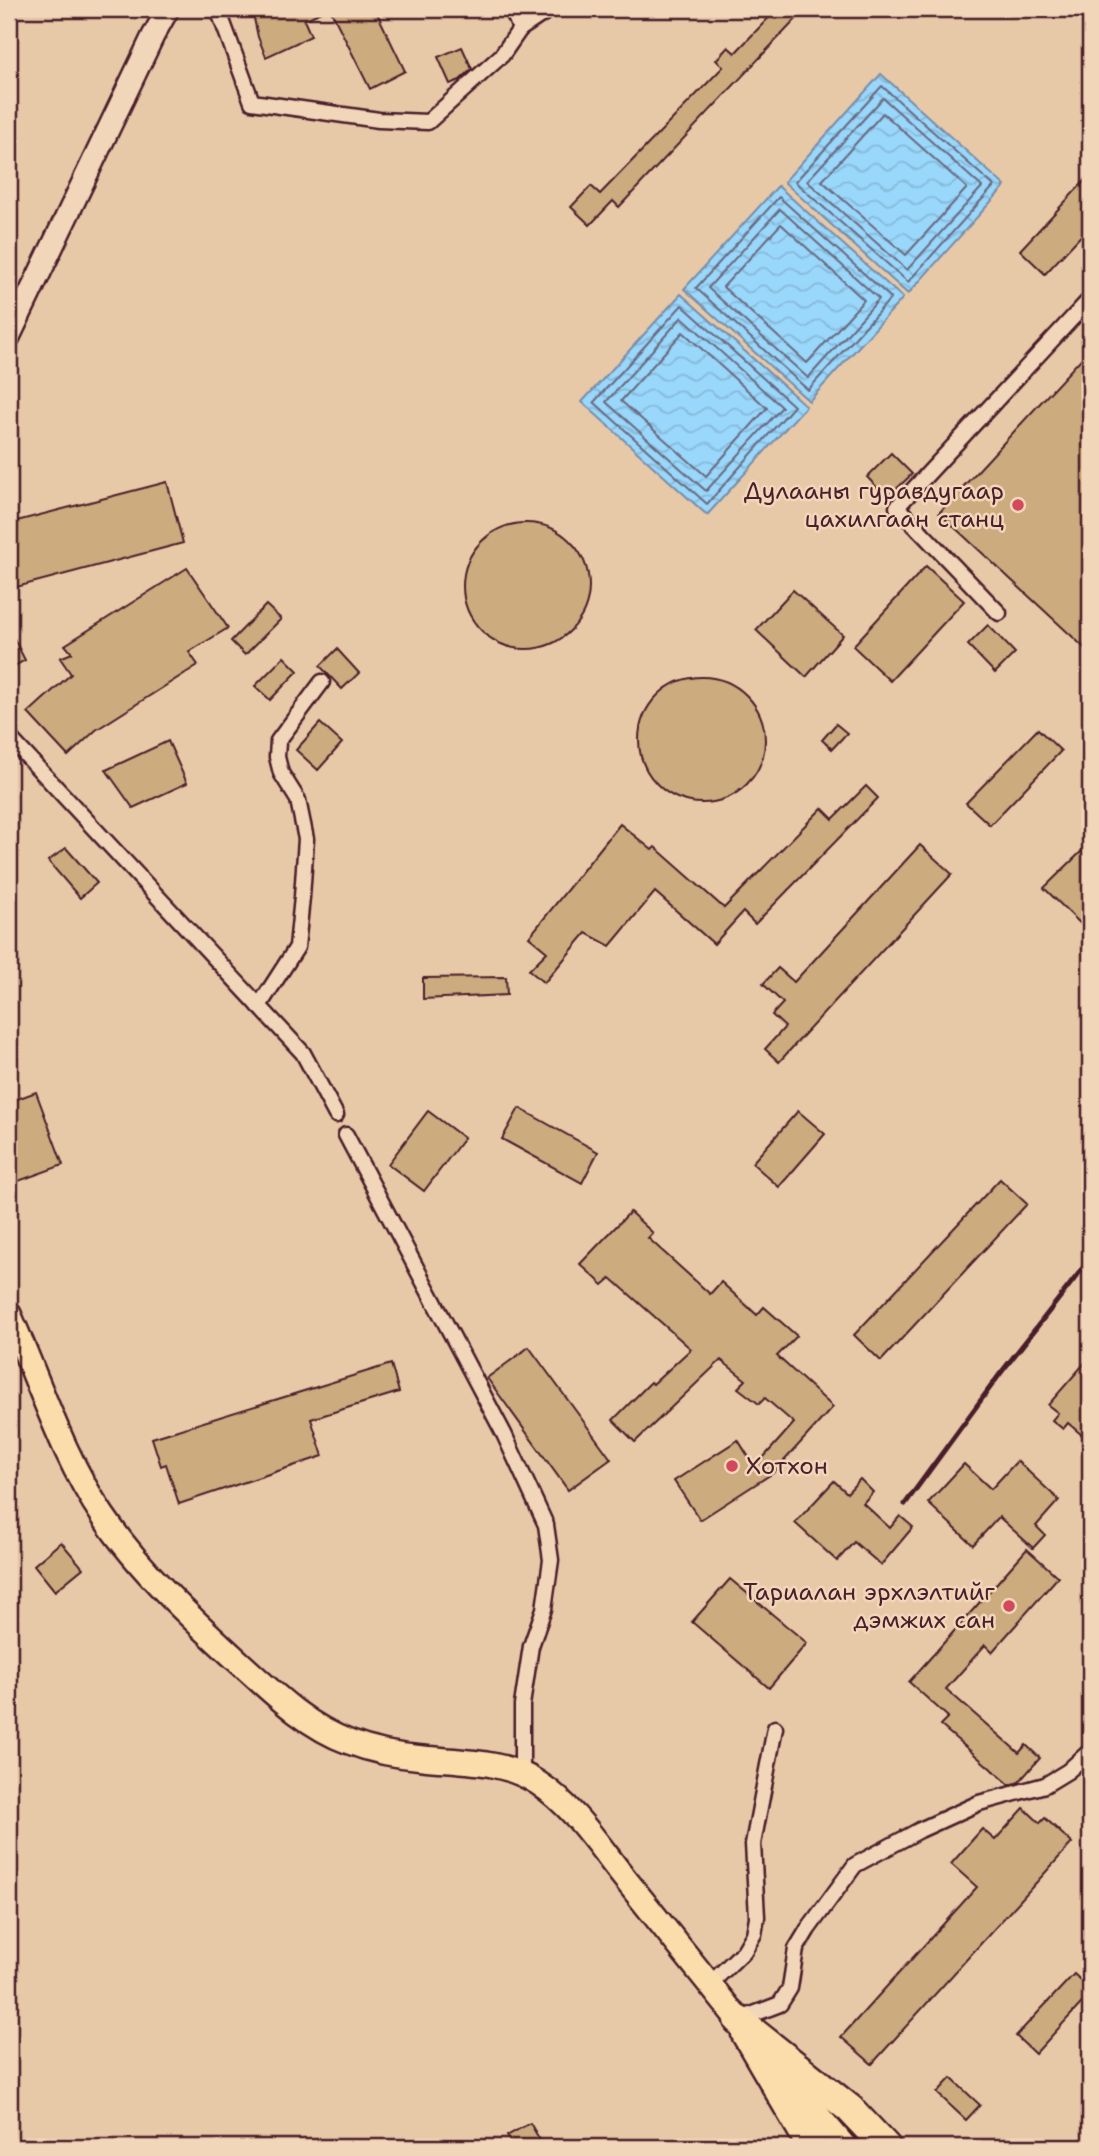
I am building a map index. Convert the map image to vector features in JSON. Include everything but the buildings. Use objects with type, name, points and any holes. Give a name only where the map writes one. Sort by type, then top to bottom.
[{"type":"highway","points":[[738,2020],[812,2147]]},
{"type":"highway","points":[[738,2020],[850,2109],[886,2147]]},
{"type":"main road","points":[[9,1314],[70,1456],[102,1515],[123,1543],[175,1601],[278,1698],[332,1736],[364,1748],[401,1756],[491,1764],[522,1773],[549,1790],[574,1816],[738,2020],[845,2147]]},
{"type":"street","points":[[9,337],[168,9]]},
{"type":"street","points":[[218,9],[252,102],[379,120],[428,122],[502,55],[520,29],[550,9]]},
{"type":"street","points":[[512,9],[520,29]]},
{"type":"street","points":[[999,612],[897,507],[1090,299]]},
{"type":"street","points":[[259,1006],[297,947],[302,897],[306,839],[298,800],[281,773],[277,757],[278,741],[322,682]]},
{"type":"street","points":[[9,737],[303,1053],[336,1115]]},
{"type":"street","points":[[346,1135],[504,1434],[545,1525],[551,1560],[544,1609],[531,1646],[522,1705],[522,1773]]},
{"type":"street","points":[[710,1984],[744,1951],[754,1934],[757,1917],[753,1844],[775,1728]]},
{"type":"street","points":[[738,2020],[779,2004],[790,1988],[796,1949],[855,1865],[920,1830],[979,1803],[1045,1784],[1068,1771],[1090,1751]]},
{"type":"shaded area","points":[[9,9],[1090,9],[1090,2147],[9,2147]]},
{"type":"water","points":[[881,74],[1005,186],[908,294],[784,182]]},
{"type":"water","points":[[778,186],[903,298],[809,401],[684,289]]},
{"type":"water","points":[[681,294],[806,406],[707,515],[582,402]]},
{"type":"railway","points":[[905,1504],[1000,1374],[1090,1259]]},
{"type":"place","name":"Дулааны гуравдугаар цахилгаан станц","points":[[1018,505]]},
{"type":"place","name":"Хотхон","points":[[732,1466]]},
{"type":"place","name":"Тариалан эрхлэлтийг дэмжих сан","points":[[1009,1606]]}]
